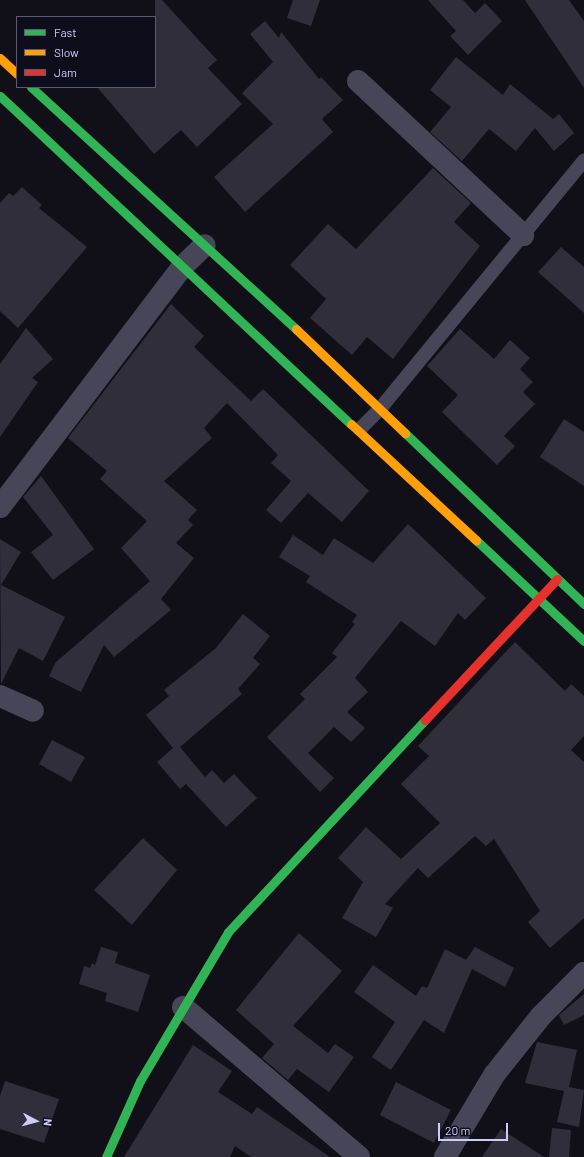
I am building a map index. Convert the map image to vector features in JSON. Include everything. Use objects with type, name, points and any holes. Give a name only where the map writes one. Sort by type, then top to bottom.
[{"type":"main road","points":[[0,58],[16,73]]},
{"type":"main road","points":[[32,88],[205,245],[584,604]]},
{"type":"main road","points":[[0,96],[360,429],[584,641]]},
{"type":"main road","points":[[106,1157],[140,1081],[228,932],[557,579]]},
{"type":"street","points":[[358,81],[522,235]]},
{"type":"street","points":[[0,507],[183,266],[205,245]]},
{"type":"street","points":[[0,696],[33,711]]},
{"type":"street","points":[[445,1157],[494,1075],[541,1016],[584,973]]},
{"type":"street","points":[[183,1007],[359,1157]]},
{"type":"lane","points":[[360,429],[379,410],[584,160]]},
{"type":"building","points":[[155,0],[162,0],[217,60],[208,68],[242,104],[197,147],[181,130],[154,154],[98,88],[156,88]]},
{"type":"building","points":[[293,0],[320,0],[311,26],[287,18]]},
{"type":"building","points":[[428,0],[463,0],[475,13],[485,3],[502,21],[468,55],[450,36],[456,31]]},
{"type":"building","points":[[525,0],[569,0],[584,21],[584,88]]},
{"type":"building","points":[[265,21],[279,38],[281,32],[319,79],[321,77],[343,100],[322,119],[333,132],[245,212],[214,177],[273,124],[242,93],[273,62],[250,34]]},
{"type":"building","points":[[456,57],[503,95],[510,84],[553,119],[559,114],[574,133],[554,151],[535,128],[516,151],[489,129],[462,161],[430,132],[451,107],[430,90]]},
{"type":"building","points":[[433,168],[471,203],[454,222],[480,246],[393,359],[367,337],[352,355],[310,318],[326,299],[290,265],[328,224],[356,249]]},
{"type":"building","points":[[22,187],[42,205],[39,208],[87,247],[18,328],[0,311],[0,203],[9,193],[13,196]]},
{"type":"building","points":[[561,247],[584,267],[584,313],[538,272]]},
{"type":"building","points":[[171,304],[204,336],[194,347],[251,401],[263,389],[369,491],[342,522],[308,493],[281,523],[266,510],[291,481],[271,463],[278,455],[227,403],[204,428],[212,438],[164,481],[197,510],[188,520],[193,525],[176,543],[194,558],[161,599],[171,610],[114,657],[104,645],[81,692],[49,676],[56,662],[150,581],[121,548],[147,521],[100,479],[107,471],[68,438]]},
{"type":"building","points":[[26,328],[53,359],[32,378],[38,382],[0,437],[0,364]]},
{"type":"building","points":[[460,329],[494,359],[510,340],[530,358],[520,369],[533,382],[523,392],[535,404],[504,436],[515,446],[497,465],[442,412],[458,395],[427,366]]},
{"type":"building","points":[[564,419],[584,432],[584,486],[540,457]]},
{"type":"building","points":[[41,476],[94,549],[53,580],[31,552],[53,535],[23,497]]},
{"type":"building","points":[[408,524],[486,598],[465,620],[458,613],[435,646],[401,621],[355,678],[368,692],[347,712],[365,728],[351,742],[334,727],[308,753],[334,778],[320,792],[267,737],[305,699],[300,694],[337,657],[332,653],[355,624],[352,622],[357,615],[306,582],[310,576],[279,557],[293,535],[323,555],[334,538],[373,563]]},
{"type":"building","points":[[0,539],[21,552],[1,585],[65,617],[43,661],[19,648],[1,684]]},
{"type":"building","points":[[243,614],[270,636],[253,658],[260,664],[238,689],[242,694],[180,747],[205,777],[212,770],[224,783],[234,774],[257,798],[226,827],[186,784],[180,789],[157,762],[173,748],[146,715],[169,696],[164,690],[216,648]]},
{"type":"building","points":[[515,642],[565,691],[571,684],[584,696],[584,736],[571,750],[584,762],[584,918],[550,948],[528,922],[540,911],[494,839],[486,846],[475,836],[428,878],[418,868],[385,904],[393,908],[376,937],[342,918],[363,882],[338,858],[366,827],[401,859],[440,823],[401,784],[429,756],[418,746]]},
{"type":"building","points":[[52,740],[85,757],[71,782],[39,764]]},
{"type":"building","points":[[143,838],[177,870],[132,925],[94,890]]},
{"type":"building","points":[[299,933],[342,971],[293,1026],[328,1053],[335,1044],[354,1057],[329,1092],[297,1069],[288,1080],[262,1058],[274,1044],[236,1010]]},
{"type":"building","points":[[101,947],[118,952],[115,963],[150,975],[138,1012],[105,1001],[107,993],[79,984],[84,966],[90,968],[92,963],[95,965]]},
{"type":"building","points":[[475,947],[514,968],[505,987],[472,969],[444,1033],[424,1020],[391,1070],[372,1057],[395,1022],[354,992],[373,965],[416,996],[422,986],[427,988],[445,949],[466,960]]},
{"type":"building","points":[[584,994],[584,1015],[564,1025],[559,1015]]},
{"type":"building","points":[[537,1042],[577,1050],[569,1087],[584,1090],[579,1127],[557,1122],[564,1091],[525,1083]]},
{"type":"building","points":[[193,1045],[232,1071],[218,1092],[252,1114],[257,1107],[330,1157],[251,1157],[235,1146],[230,1157],[124,1157]]},
{"type":"building","points":[[5,1081],[59,1099],[44,1143],[0,1129],[0,1096]]},
{"type":"building","points":[[396,1082],[451,1110],[434,1143],[380,1115]]},
{"type":"building","points":[[552,1128],[571,1130],[569,1157],[549,1157]]},
{"type":"building","points":[[501,1129],[544,1157],[482,1157]]},
{"type":"traffic: fast","points":[[32,88],[296,329]]},
{"type":"traffic: fast","points":[[0,96],[351,424]]},
{"type":"traffic: fast","points":[[405,433],[584,604]]},
{"type":"traffic: fast","points":[[476,540],[584,641]]},
{"type":"traffic: fast","points":[[106,1157],[140,1081],[228,932],[425,720]]},
{"type":"traffic: slow","points":[[0,58],[16,73]]},
{"type":"traffic: slow","points":[[296,329],[405,433]]},
{"type":"traffic: slow","points":[[351,424],[476,540]]},
{"type":"traffic: jam","points":[[425,720],[557,579]]}]
